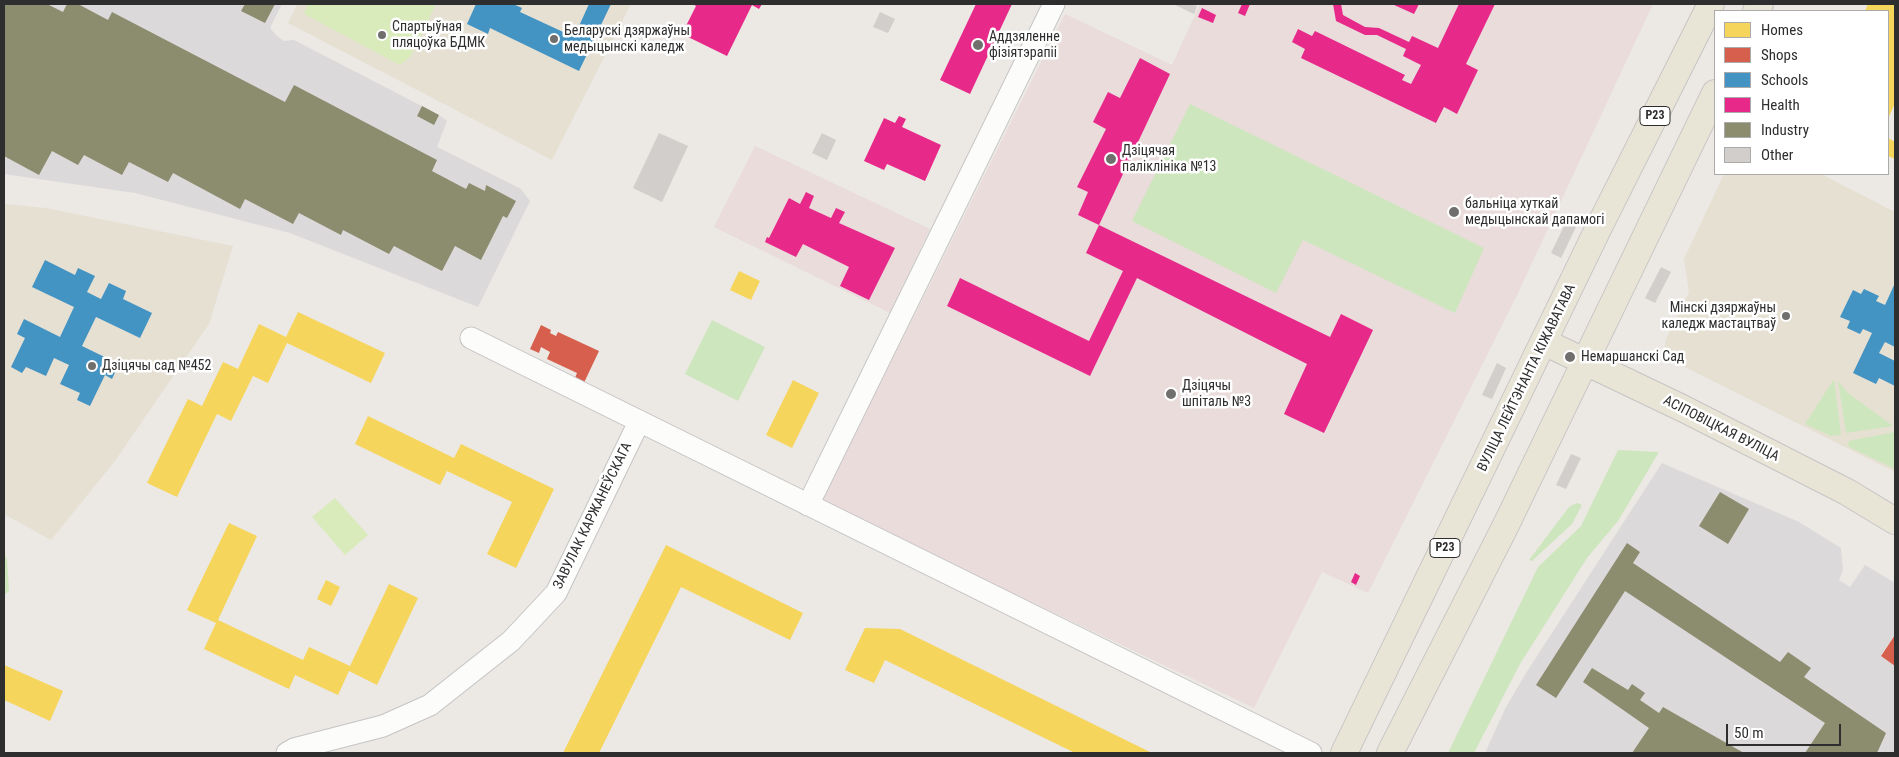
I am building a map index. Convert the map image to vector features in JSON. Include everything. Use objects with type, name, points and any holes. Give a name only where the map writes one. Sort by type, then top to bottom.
[{"type":"main road","name":"ВУЛІЦА ЛЕЙТЭНАНТА КІЖАВАТАВА","points":[[1344,753],[1710,4]]},
{"type":"main road","points":[[1390,753],[1506,527],[1714,95]]},
{"type":"main road","name":"АСІПОВІЦКАЯ ВУЛІЦА","points":[[1544,342],[1692,413],[1847,492],[1895,521]]},
{"type":"main road","points":[[1378,684],[1392,676],[1405,677],[1418,686],[1418,697]]},
{"type":"street","points":[[808,505],[1054,4]]},
{"type":"street","points":[[471,338],[1311,753]]},
{"type":"street","name":"ЗАВУЛАК КАРЖАНЕЎСКАГА","points":[[287,753],[294,749],[383,726],[430,705],[511,641],[556,593],[639,422]]},
{"type":"shaded area","points":[[4,4],[282,4],[270,28],[277,36],[284,41],[294,40],[439,115],[447,121],[437,147],[521,189],[530,201],[478,307],[290,233],[135,193],[4,174]]},
{"type":"shaded area","points":[[297,4],[631,4],[552,160],[288,23]]},
{"type":"shaded area","name":"Дзіцячы шпіталь №3","points":[[1200,4],[1653,4],[1517,295],[1368,593],[1322,572],[1254,708],[830,506],[824,500],[824,496],[1065,14],[1172,65]]},
{"type":"shaded area","points":[[755,146],[930,229],[890,313],[714,227]]},
{"type":"shaded area","name":"Мінскі дзяржаўны каледж мастацтваў","points":[[1724,175],[1823,175],[1895,212],[1895,472],[1669,359],[1664,351],[1666,339],[1689,292],[1684,259]]},
{"type":"shaded area","name":"Дзіцячы сад №452","points":[[4,204],[46,208],[233,246],[209,324],[115,461],[51,540],[4,514]]},
{"type":"shaded area","points":[[1662,463],[1799,522],[1841,548],[1843,570],[1839,580],[1850,587],[1865,565],[1895,583],[1895,635],[1881,655],[1895,666],[1895,753],[1485,753],[1505,709],[1526,673]]},
{"type":"green space","name":"Спартыўная пляцоўка БДМК","points":[[308,4],[436,4],[411,56],[400,65],[304,14]]},
{"type":"green space","points":[[1190,104],[1484,248],[1455,313],[1303,240],[1276,293],[1132,221]]},
{"type":"green space","points":[[712,320],[765,347],[738,401],[685,374]]},
{"type":"green space","points":[[1834,379],[1841,435],[1831,436],[1805,424]]},
{"type":"green space","points":[[1838,381],[1848,393],[1893,426],[1846,433]]},
{"type":"green space","points":[[1895,432],[1895,469],[1849,447],[1848,441]]},
{"type":"green space","points":[[1618,450],[1659,452],[1618,521],[1587,558],[1520,664],[1474,753],[1448,753],[1538,567],[1581,526]]},
{"type":"green space","points":[[335,498],[368,535],[345,555],[312,517]]},
{"type":"green space","points":[[1577,503],[1582,505],[1572,524],[1532,561],[1529,560],[1569,507]]},
{"type":"green space","points":[[4,553],[7,559],[9,591],[4,595]]},
{"type":"building: Homes","points":[[1868,4],[1895,4],[1895,103],[1889,117],[1889,10],[1865,10]]},
{"type":"building: Homes","points":[[1889,139],[1895,142],[1895,159],[1889,156]]},
{"type":"building: Homes","points":[[739,271],[760,281],[751,300],[730,290]]},
{"type":"building: Homes","points":[[298,312],[385,353],[371,383],[287,343],[268,383],[253,376],[231,421],[217,414],[177,497],[147,483],[188,399],[202,406],[223,362],[238,369],[259,324],[286,337]]},
{"type":"building: Homes","points":[[793,380],[819,393],[792,448],[766,435]]},
{"type":"building: Homes","points":[[368,416],[454,458],[461,444],[554,489],[516,568],[487,554],[512,502],[447,471],[440,485],[355,444]]},
{"type":"building: Homes","points":[[229,523],[257,536],[218,620],[303,660],[309,647],[350,666],[389,584],[418,598],[377,685],[349,671],[338,695],[295,675],[289,689],[204,649],[216,623],[187,610]]},
{"type":"building: Homes","points":[[666,545],[803,613],[790,640],[681,587],[599,753],[563,753]]},
{"type":"building: Homes","points":[[326,580],[340,587],[331,606],[317,599]]},
{"type":"building: Homes","points":[[865,628],[900,629],[1152,753],[1075,753],[885,660],[874,683],[845,670]]},
{"type":"building: Homes","points":[[4,665],[63,691],[50,721],[4,700]]},
{"type":"building: Shops","points":[[541,325],[551,330],[550,333],[556,336],[558,332],[599,351],[582,387],[573,383],[577,373],[547,359],[550,352],[541,347],[539,353],[530,349]]},
{"type":"building: Shops","points":[[1895,635],[1895,666],[1881,656]]},
{"type":"building: Schools","name":"Беларускі дзяржаўны медыцынскі каледж","points":[[476,4],[513,4],[522,8],[520,12],[574,37],[589,4],[611,4],[579,71],[490,28],[488,34],[467,24]]},
{"type":"building: Schools","points":[[45,260],[75,275],[78,268],[95,276],[87,292],[101,299],[109,283],[126,291],[123,299],[152,313],[140,338],[96,317],[82,346],[119,364],[112,379],[105,375],[90,406],[77,400],[80,393],[60,384],[69,365],[54,358],[46,376],[26,367],[22,373],[11,367],[25,338],[17,334],[24,319],[60,337],[74,307],[32,287]]},
{"type":"building: Schools","points":[[1895,283],[1895,347],[1885,342],[1879,353],[1895,361],[1895,386],[1879,378],[1876,384],[1853,373],[1872,333],[1863,329],[1860,334],[1847,328],[1850,321],[1840,317],[1853,290],[1861,294],[1864,289],[1879,296],[1876,301],[1885,305]]},
{"type":"building: Health","points":[[693,4],[762,4],[759,9],[752,5],[727,56],[682,34],[696,6]]},
{"type":"building: Health","points":[[976,4],[1012,4],[970,94],[940,80]]},
{"type":"building: Health","points":[[1242,4],[1250,4],[1245,16],[1238,13]]},
{"type":"building: Health","points":[[1333,4],[1341,4],[1343,15],[1365,27],[1379,28],[1409,42],[1412,36],[1438,48],[1459,4],[1495,4],[1466,64],[1478,70],[1457,114],[1444,107],[1436,123],[1301,58],[1305,49],[1292,42],[1298,29],[1312,36],[1315,31],[1405,75],[1402,80],[1411,84],[1421,65],[1403,56],[1406,49],[1377,35],[1365,35],[1336,21]]},
{"type":"building: Health","points":[[1392,4],[1419,4],[1414,14]]},
{"type":"building: Health","points":[[1202,8],[1216,15],[1213,23],[1198,17]]},
{"type":"building: Health","name":"Дзіцячая паліклініка №13","points":[[1140,58],[1170,74],[1099,225],[1078,215],[1088,192],[1077,187],[1106,129],[1093,122],[1108,92],[1120,98]]},
{"type":"building: Health","points":[[899,116],[906,119],[902,127],[941,145],[925,181],[887,164],[884,170],[864,161],[884,118],[895,123]]},
{"type":"building: Health","points":[[806,192],[814,196],[809,208],[831,218],[836,208],[845,212],[839,223],[895,248],[869,300],[840,286],[849,267],[803,244],[796,257],[765,242],[767,237],[769,238],[789,198],[800,204]]},
{"type":"building: Health","points":[[1099,225],[1330,337],[1341,314],[1373,330],[1324,433],[1284,414],[1307,364],[1137,278],[1090,376],[947,306],[960,278],[1089,341],[1123,271],[1086,253]]},
{"type":"building: Health","points":[[1355,573],[1360,576],[1356,585],[1351,582]]},
{"type":"building: Industry","points":[[4,4],[47,4],[63,12],[67,4],[78,4],[108,20],[112,12],[285,102],[294,85],[437,160],[432,171],[466,189],[469,183],[485,191],[486,185],[516,201],[507,218],[503,216],[481,260],[455,246],[442,271],[394,246],[389,254],[343,230],[341,235],[299,213],[293,224],[245,199],[240,209],[173,173],[168,182],[129,162],[122,175],[84,155],[78,165],[52,151],[39,175],[4,156]]},
{"type":"building: Industry","points":[[245,4],[275,4],[265,23],[241,11]]},
{"type":"building: Industry","points":[[422,106],[439,115],[434,125],[417,116]]},
{"type":"building: Industry","points":[[1720,492],[1749,509],[1728,544],[1699,526]]},
{"type":"building: Industry","points":[[1627,543],[1640,552],[1633,563],[1780,662],[1788,652],[1811,668],[1804,677],[1886,733],[1877,753],[1805,753],[1825,723],[1625,591],[1556,698],[1536,685]]},
{"type":"building: Industry","points":[[1592,668],[1628,690],[1632,684],[1645,693],[1640,700],[1659,713],[1663,707],[1744,753],[1632,753],[1649,728],[1583,682]]},
{"type":"building: Other","points":[[1173,4],[1191,4],[1197,6],[1194,14]]},
{"type":"building: Other","points":[[880,12],[895,19],[888,33],[873,27]]},
{"type":"building: Other","points":[[659,133],[688,146],[662,202],[633,188]]},
{"type":"building: Other","points":[[822,133],[836,140],[827,160],[812,153]]},
{"type":"building: Other","points":[[1566,222],[1576,227],[1561,258],[1551,253]]},
{"type":"building: Other","points":[[1661,267],[1671,272],[1655,303],[1645,298]]},
{"type":"building: Other","points":[[1497,363],[1506,368],[1492,399],[1482,395]]},
{"type":"building: Other","points":[[1571,454],[1581,458],[1566,489],[1556,485]]},
{"type":"place","name":"Спартыўная пляцоўка БДМК","points":[[382,35]]},
{"type":"place","name":"Беларускі дзяржаўны медыцынскі каледж","points":[[554,39]]},
{"type":"place","name":"Аддзяленне фізіятэрапіі","points":[[978,45]]},
{"type":"place","name":"Дзіцячая паліклініка №13","points":[[1111,159]]},
{"type":"place","name":"бальніца хуткай медыцынскай дапамогі","points":[[1454,212]]},
{"type":"place","name":"Мінскі дзяржаўны каледж мастацтваў","points":[[1786,316]]},
{"type":"place","name":"Немаршанскі Сад","points":[[1570,357]]},
{"type":"place","name":"Дзіцячы сад №452","points":[[92,366]]},
{"type":"place","name":"Дзіцячы шпіталь №3","points":[[1171,394]]}]
